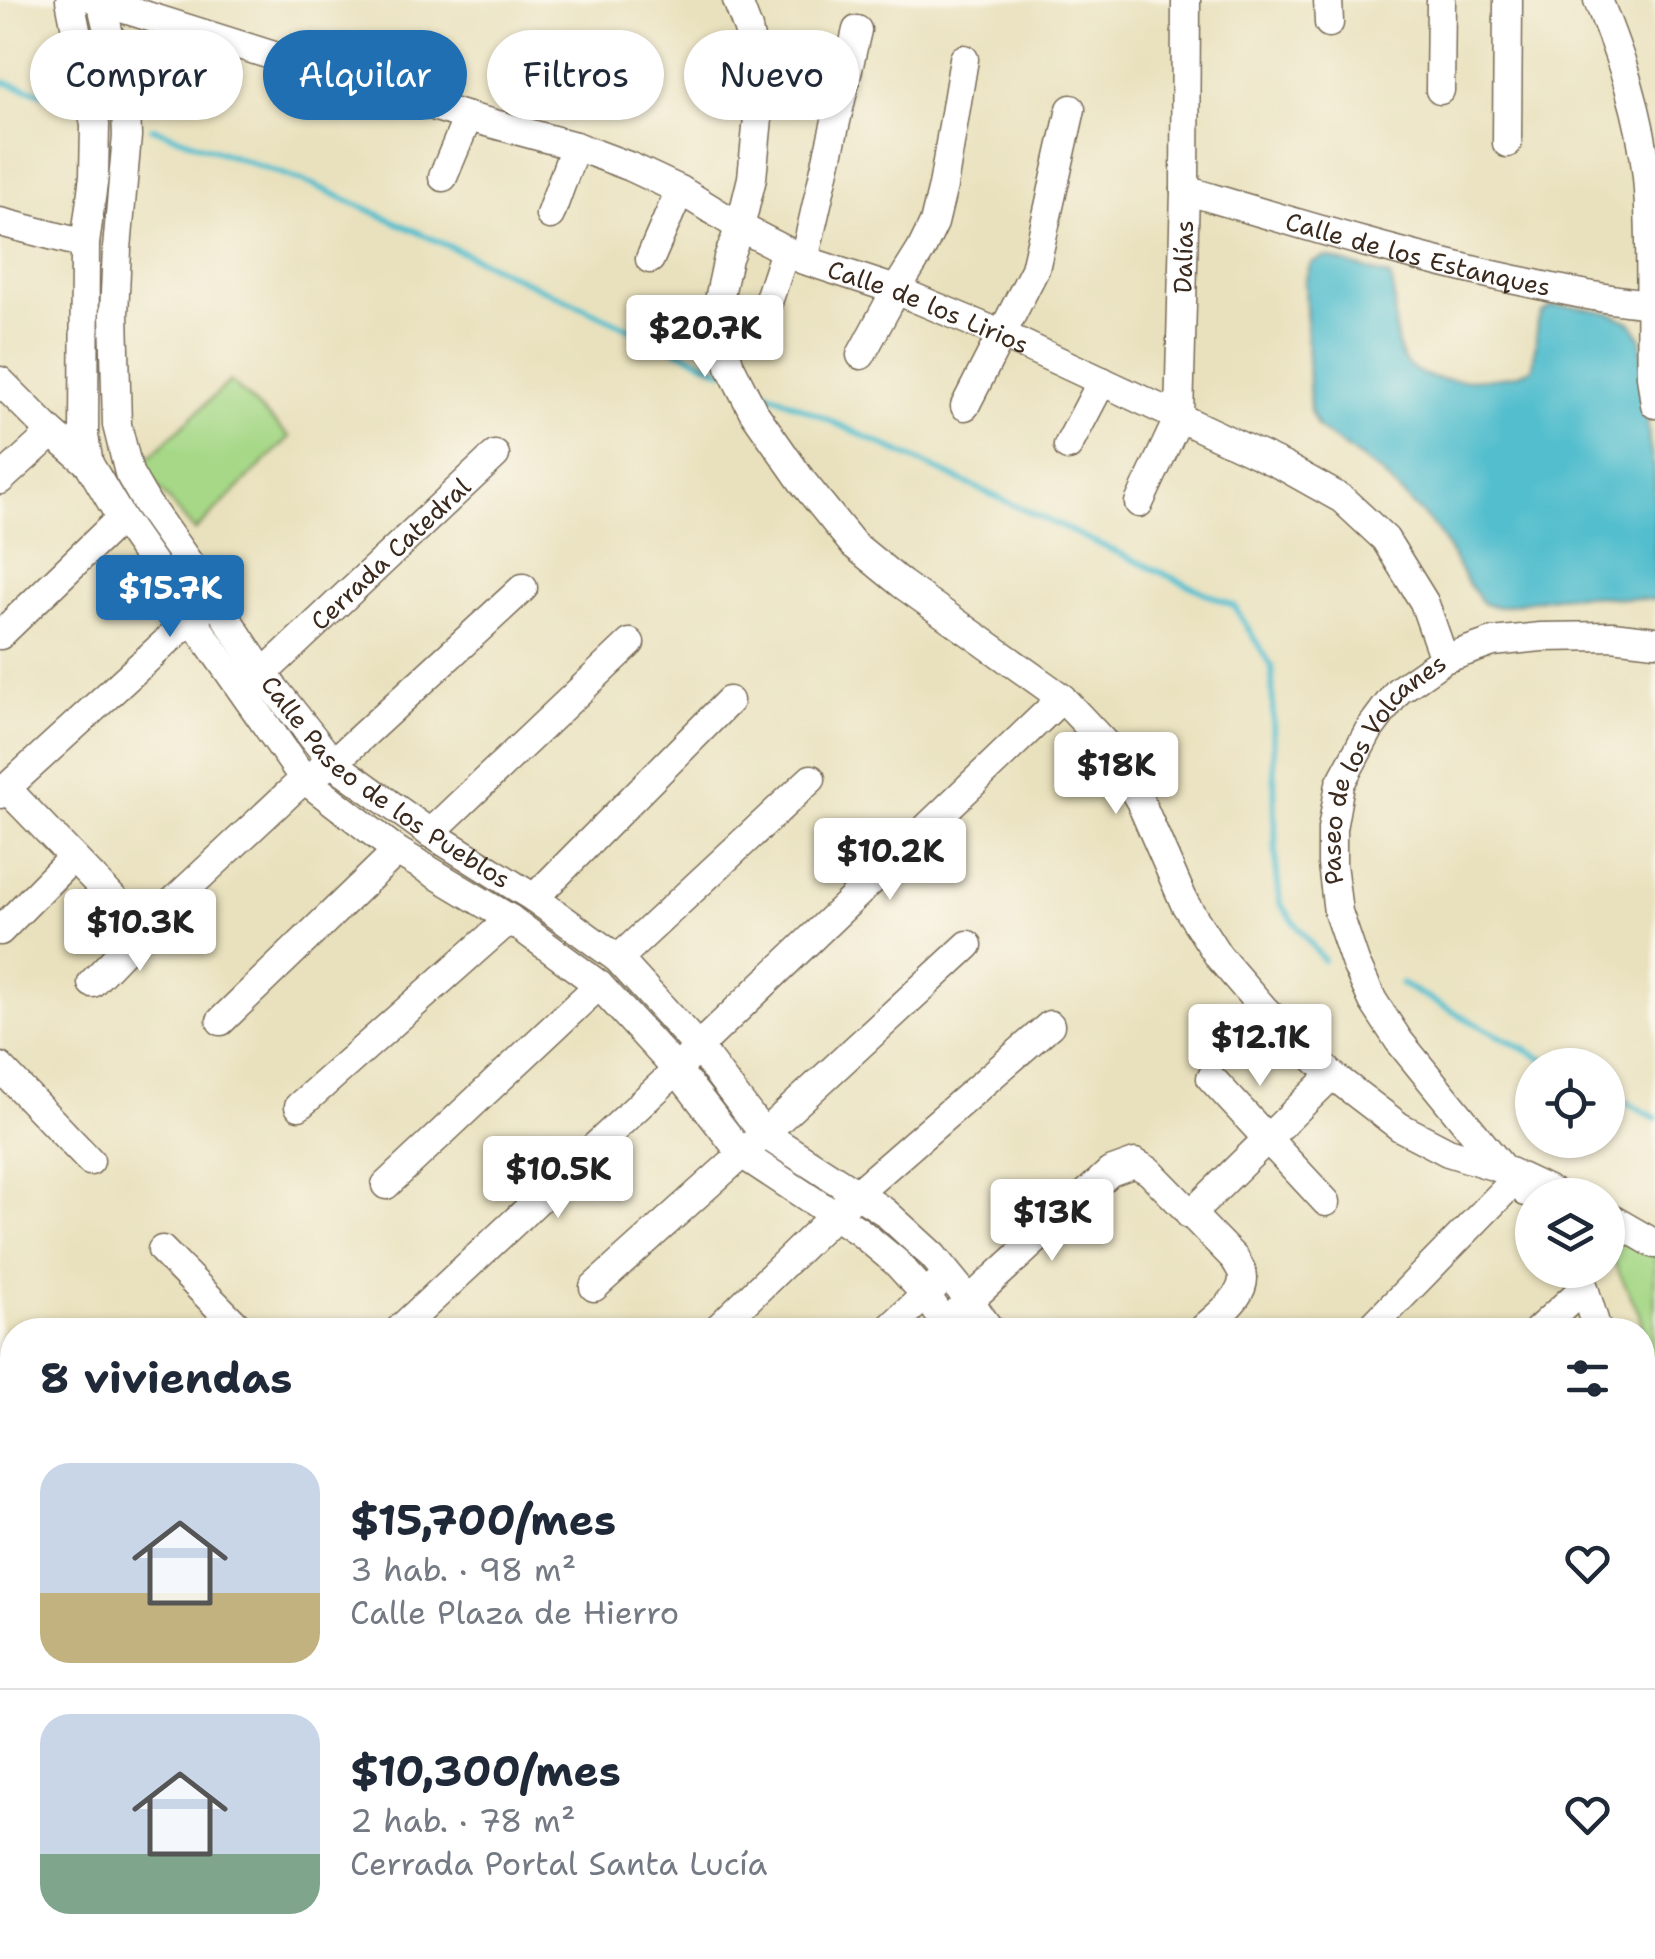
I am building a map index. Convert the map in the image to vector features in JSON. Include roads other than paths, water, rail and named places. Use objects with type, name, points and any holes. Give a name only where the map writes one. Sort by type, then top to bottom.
[{"type":"street","name":"Calle Paseo de los Pueblos","points":[[70,0],[95,125],[94,176],[85,244],[84,436],[89,464],[190,619],[333,763],[618,959],[698,1047],[763,1133],[886,1212],[933,1256],[982,1318]]},
{"type":"street","points":[[737,0],[748,29],[760,108],[752,178],[728,258],[718,325],[730,366],[753,411],[853,544],[902,584],[1062,698],[1109,748],[1140,801],[1184,904],[1220,957],[1263,1008],[1332,1075],[1400,1127],[1515,1182]]},
{"type":"street","name":"Dalías","points":[[1140,503],[1180,418],[1186,0]]},
{"type":"street","points":[[1440,0],[1440,90]]},
{"type":"street","points":[[1507,143],[1508,0]]},
{"type":"street","points":[[1598,0],[1619,52],[1636,111],[1647,176],[1655,404]]},
{"type":"street","name":"Calle Paseo de los Pueblos","points":[[99,1],[126,109],[114,314],[117,425],[122,451],[129,473],[147,504],[214,600],[253,684],[304,778],[396,851],[510,920],[599,986],[678,1070],[742,1154],[860,1232],[896,1262],[942,1318]]},
{"type":"street","name":"Calle de los Lirios","points":[[99,1],[630,166],[795,255],[896,290],[1003,335],[1285,467],[1342,499],[1385,539],[1424,602],[1444,660]]},
{"type":"street","points":[[861,355],[934,222],[964,59]]},
{"type":"street","points":[[966,406],[1035,269],[1070,109]]},
{"type":"street","points":[[443,177],[468,116]]},
{"type":"street","points":[[768,302],[795,255],[833,120]]},
{"type":"street","points":[[550,215],[575,146]]},
{"type":"street","points":[[94,176],[123,180]]},
{"type":"street","points":[[650,259],[680,190]]},
{"type":"street","name":"Calle de los Estanques","points":[[1186,190],[1464,268],[1576,293],[1652,304]]},
{"type":"street","points":[[0,222],[85,244]]},
{"type":"street","points":[[0,380],[89,464]]},
{"type":"street","points":[[1068,446],[1102,381]]},
{"type":"street","points":[[0,480],[52,432]]},
{"type":"street","name":"Cerrada Catedral","points":[[253,684],[495,456]]},
{"type":"street","points":[[0,635],[121,518]]},
{"type":"street","points":[[92,983],[304,778],[333,763],[523,588]]},
{"type":"street","points":[[148,925],[124,910],[3,791],[214,600]]},
{"type":"street","name":"Paseo de los Volcanes","points":[[1515,1179],[1399,1041],[1373,1001],[1355,962],[1338,912],[1334,880],[1332,829],[1340,784],[1369,730],[1398,691],[1444,660],[1493,642],[1541,636],[1612,636],[1655,642]]},
{"type":"street","points":[[430,833],[630,643]]},
{"type":"street","points":[[412,1318],[678,1070],[1062,698]]},
{"type":"street","points":[[534,898],[729,701]]},
{"type":"street","points":[[618,959],[811,779]]},
{"type":"street","points":[[221,1021],[396,851]]},
{"type":"street","points":[[0,932],[72,858]]},
{"type":"street","points":[[299,1106],[510,920]]},
{"type":"street","points":[[594,1287],[968,945]]},
{"type":"street","points":[[386,1185],[599,986]]},
{"type":"street","points":[[729,1318],[856,1194],[1050,1025]]},
{"type":"street","points":[[0,1067],[90,1162]]},
{"type":"street","points":[[1190,1214],[1332,1075]]},
{"type":"street","points":[[1210,1078],[1326,1202]]},
{"type":"street","points":[[955,1318],[969,1300],[1110,1172],[1135,1163],[1149,1171],[1234,1258],[1242,1272],[1236,1297],[1214,1318]]},
{"type":"street","points":[[1380,1318],[1515,1186]]},
{"type":"street","points":[[1625,1227],[1655,1244]]},
{"type":"street","points":[[162,1250],[230,1318]]},
{"type":"street","points":[[901,1318],[947,1274]]},
{"type":"street","points":[[1548,1318],[1572,1288]]},
{"type":"street","points":[[1582,1288],[1593,1318]]},
{"type":"water","points":[[1326,257],[1390,277],[1402,357],[1413,369],[1437,378],[1503,377],[1533,367],[1538,321],[1552,306],[1610,313],[1630,322],[1641,337],[1655,473],[1655,600],[1577,595],[1498,607],[1484,604],[1436,528],[1381,473],[1318,428],[1310,411],[1305,281],[1311,263]]},
{"type":"waterway","points":[[0,81],[30,90]]},
{"type":"waterway","points":[[152,128],[314,185],[723,371]]},
{"type":"waterway","points":[[748,383],[1234,606],[1272,667],[1280,903],[1323,960]]},
{"type":"waterway","points":[[1401,984],[1522,1048]]},
{"type":"waterway","points":[[1625,1102],[1655,1118]]}]
